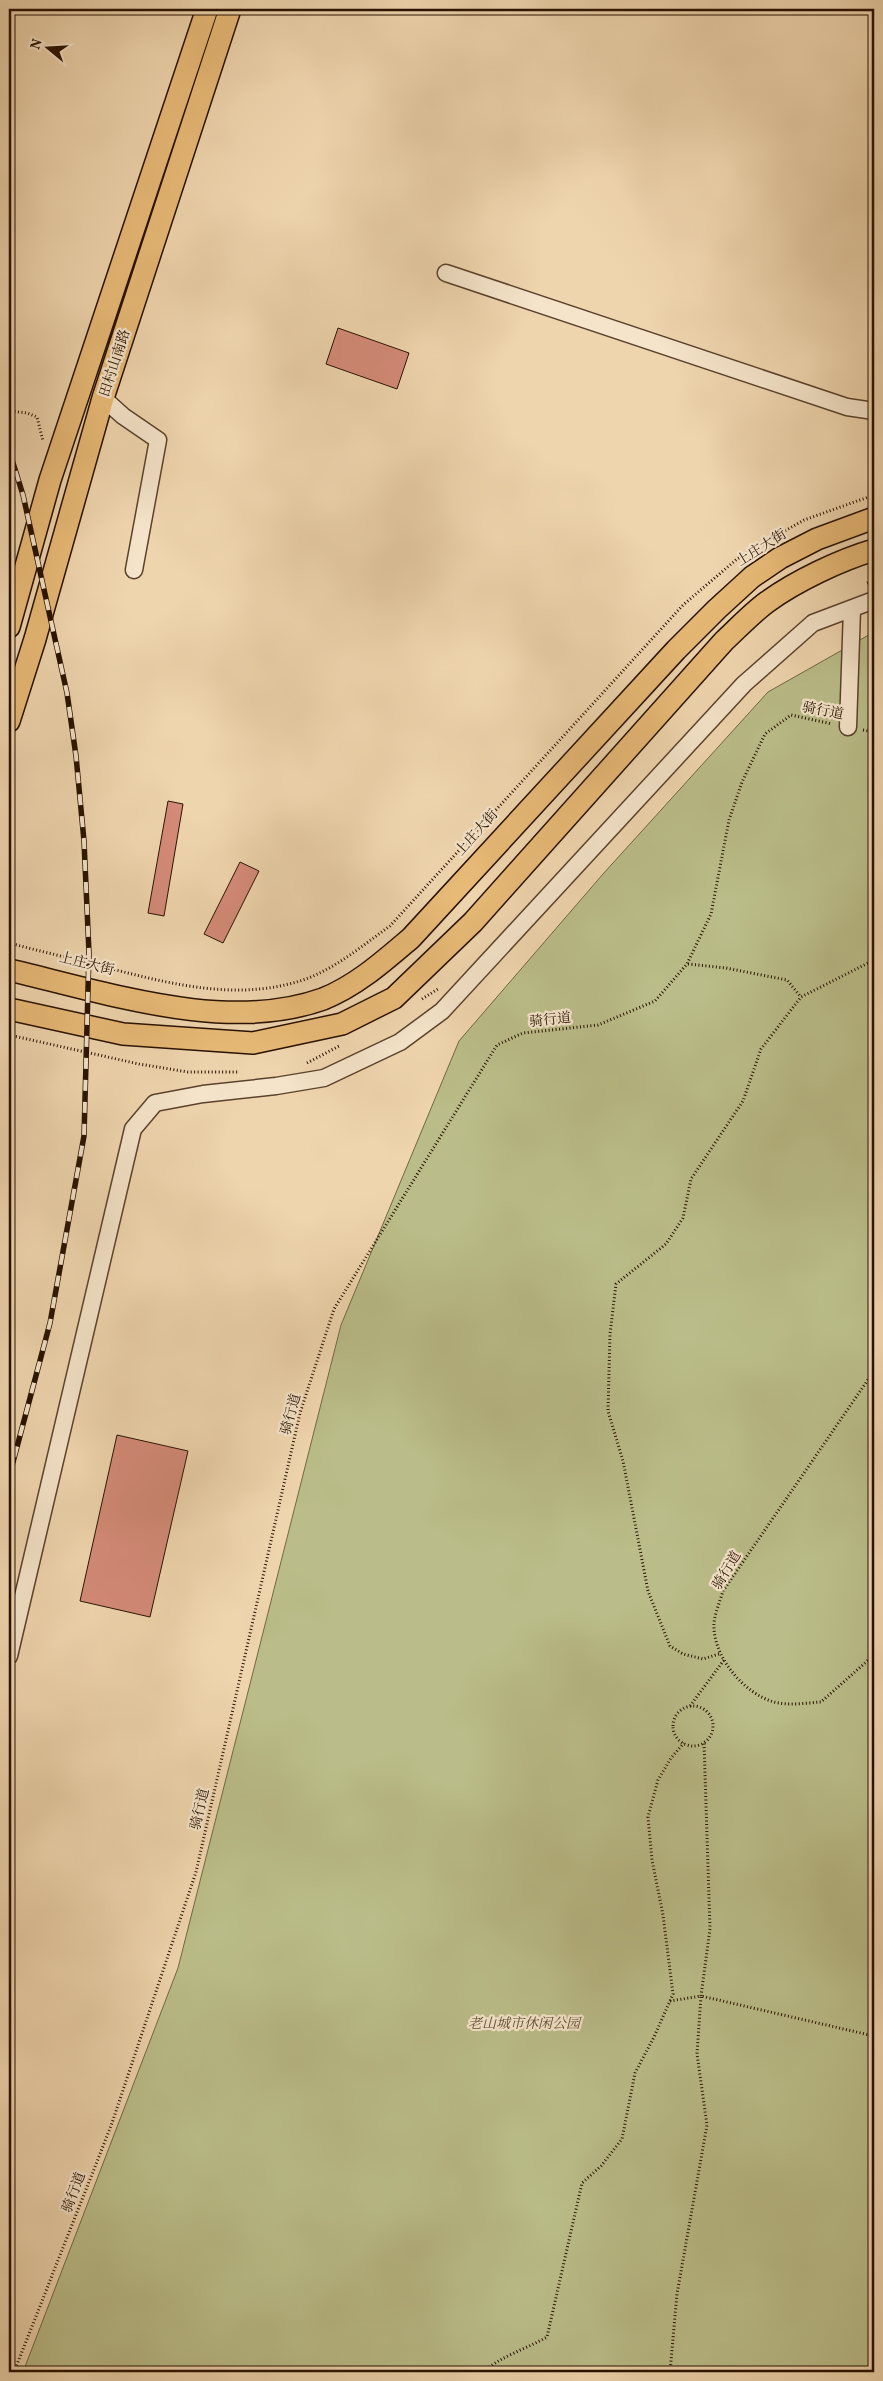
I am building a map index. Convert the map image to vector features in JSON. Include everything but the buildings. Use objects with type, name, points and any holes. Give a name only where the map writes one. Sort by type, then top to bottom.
[{"type":"main road","name":"田村山南路","points":[[9,627],[50,480],[207,9]]},
{"type":"main road","name":"田村山南路","points":[[9,721],[35,639],[103,398],[230,9]]},
{"type":"main road","name":"上庄大街","points":[[9,970],[194,1010],[260,1012],[291,1008],[325,998],[372,972],[411,938],[676,650],[752,577],[780,558],[817,539],[874,518]]},
{"type":"main road","points":[[9,1009],[123,1034],[254,1043],[342,1024],[394,998],[473,922],[724,641],[767,602],[797,583],[874,550]]},
{"type":"street","points":[[446,273],[848,407],[874,411]]},
{"type":"street","points":[[103,398],[123,416],[158,440],[134,570]]},
{"type":"street","points":[[9,1656],[132,1129],[155,1103],[203,1094],[276,1086],[324,1078],[400,1042],[442,1011],[744,684],[813,623],[874,600]]},
{"type":"street","points":[[848,727],[852,609]]},
{"type":"path","points":[[11,411],[27,413],[37,417],[43,441]]},
{"type":"path","name":"上庄大街","points":[[9,943],[166,983],[212,990],[262,990],[304,979],[341,961],[390,926],[683,605],[737,560],[804,520],[874,495]]},
{"type":"path","name":"骑行道","points":[[14,2372],[111,2126],[196,1872],[300,1413],[334,1309],[497,1045],[523,1033],[598,1025],[656,1001],[688,964],[711,914],[729,820],[742,782],[765,734],[791,715],[874,732]]},
{"type":"path","points":[[720,1654],[704,1659],[683,1654],[670,1646],[648,1591],[623,1461],[608,1411],[610,1334],[616,1284],[666,1244],[683,1218],[691,1178],[743,1101],[761,1049],[801,997],[874,960]]},
{"type":"path","points":[[688,964],[726,968],[787,980],[801,997]]},
{"type":"path","name":"骑行道","points":[[874,1371],[723,1590],[713,1628],[720,1654],[737,1678],[760,1698],[788,1704],[821,1702],[874,1656]]},
{"type":"path","points":[[690,1706],[703,1709],[711,1718],[712,1732],[704,1742],[694,1746],[684,1743],[675,1734],[674,1722],[679,1712],[690,1706],[724,1660]]},
{"type":"path","points":[[670,2372],[677,2294],[707,2124],[697,2054],[701,1996],[710,1929],[704,1742]]},
{"type":"path","points":[[484,2372],[490,2366],[527,2349],[547,2337],[582,2183],[601,2166],[622,2139],[635,2073],[654,2037],[673,1994],[664,1915],[652,1860],[648,1817],[658,1780],[671,1758],[684,1743]]},
{"type":"path","points":[[670,2001],[701,1996],[874,2036]]},
{"type":"green space","name":"老山城市休闲公园","points":[[874,632],[874,2372],[23,2372],[178,1968],[341,1325],[459,1041],[603,874],[768,692]]},
{"type":"railway","points":[[9,450],[23,495],[67,693],[76,756],[84,841],[89,953],[84,1136],[50,1323],[9,1477]]}]
